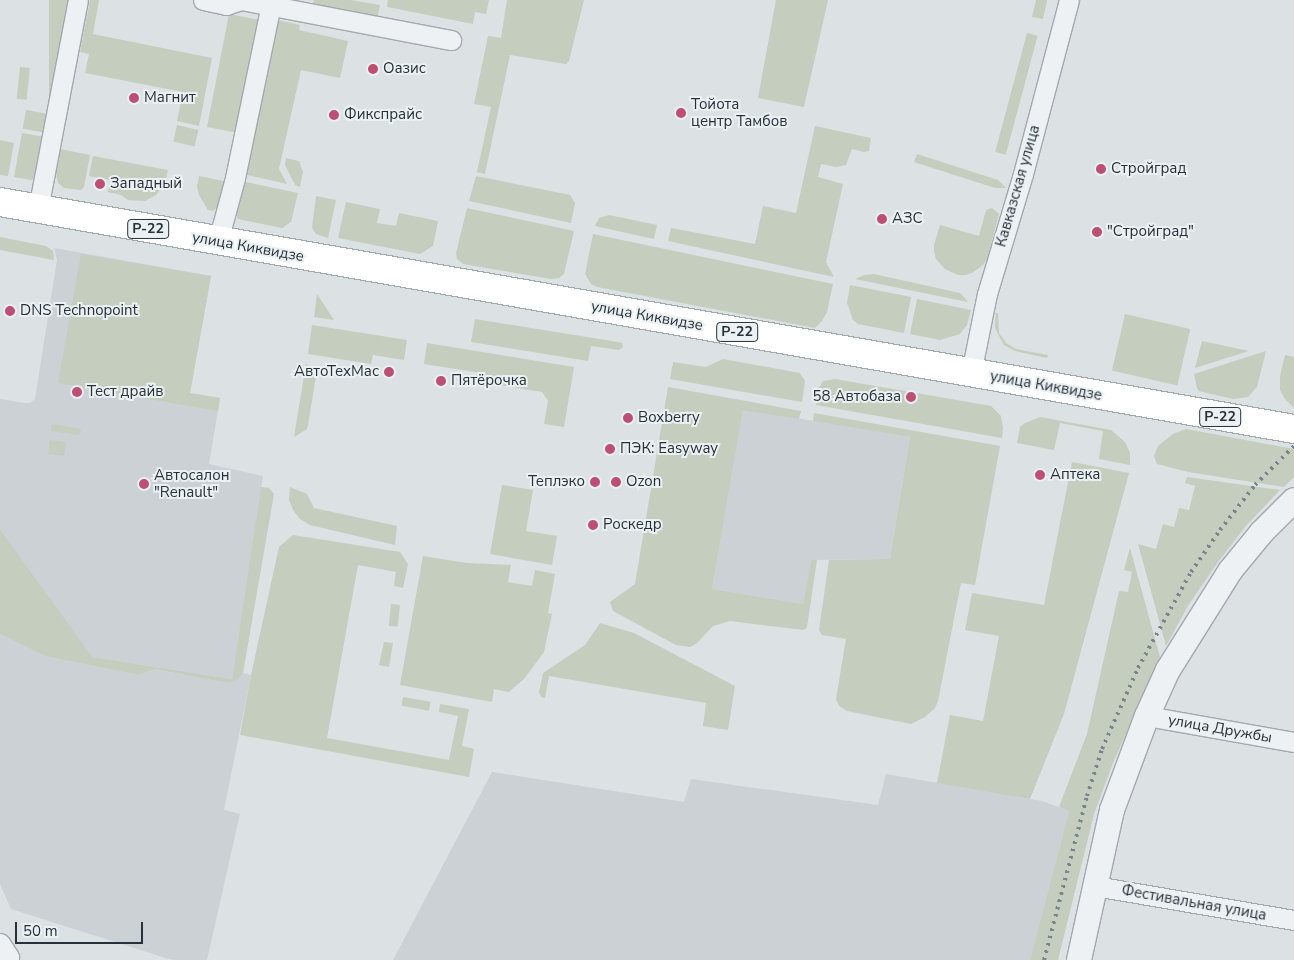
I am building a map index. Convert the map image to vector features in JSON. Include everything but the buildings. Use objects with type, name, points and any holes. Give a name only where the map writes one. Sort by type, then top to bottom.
[{"type":"main road","name":"улица Киквидзе","points":[[0,202],[218,242],[1294,429]]},
{"type":"street","points":[[38,209],[78,0]]},
{"type":"street","points":[[202,0],[226,5],[241,0],[272,3],[451,40]]},
{"type":"street","name":"Кавказская улица","points":[[971,373],[987,294],[1069,0]]},
{"type":"street","points":[[218,242],[235,178],[272,3]]},
{"type":"street","points":[[1079,960],[1112,810],[1147,716],[1168,670],[1230,571],[1262,532],[1294,500]]},
{"type":"street","name":"улица Дружбы","points":[[1147,716],[1294,742]]},
{"type":"street","name":"Фестивальная улица","points":[[1095,886],[1294,920]]},
{"type":"street","points":[[0,942],[9,957],[4,960]]},
{"type":"shaded area","points":[[54,248],[211,276],[190,393],[220,398],[209,464],[263,476],[232,679],[91,657],[0,529],[0,399],[30,403],[35,399],[57,260]]},
{"type":"shaded area","points":[[743,409],[910,437],[890,559],[811,560],[803,604],[712,589]]},
{"type":"shaded area","points":[[0,634],[45,656],[138,675],[153,669],[227,683],[243,673],[251,675],[224,810],[240,814],[207,960],[172,960],[11,909],[0,884]]},
{"type":"shaded area","points":[[492,772],[684,802],[691,779],[878,805],[886,774],[1042,801],[1069,811],[1030,960],[393,960]]},
{"type":"green space","points":[[49,0],[70,0],[70,103],[49,103]]},
{"type":"green space","points":[[90,0],[99,0],[93,34],[212,58],[199,126],[177,121],[183,92],[85,73],[89,54],[80,52]]},
{"type":"green space","points":[[297,0],[313,4],[314,0],[351,0],[380,5],[377,19],[297,3]]},
{"type":"green space","points":[[388,0],[489,0],[486,14],[475,12],[473,24],[387,7]]},
{"type":"green space","points":[[507,0],[584,0],[569,61],[566,64],[510,55],[485,174],[477,172],[491,107],[474,104],[488,36],[501,38]]},
{"type":"green space","points":[[776,0],[828,0],[804,107],[758,98]]},
{"type":"green space","points":[[1036,0],[1047,0],[1043,19],[1032,17]]},
{"type":"green space","points":[[229,14],[261,20],[239,133],[207,127]]},
{"type":"green space","points":[[277,20],[300,25],[299,30],[348,41],[340,78],[301,70],[279,169],[287,184],[243,174]]},
{"type":"green space","points":[[1027,33],[1038,36],[1006,155],[995,152]]},
{"type":"green space","points":[[20,67],[30,68],[27,100],[17,99]]},
{"type":"green space","points":[[26,110],[49,114],[45,133],[23,129]]},
{"type":"green space","points":[[177,125],[198,130],[195,147],[173,142]]},
{"type":"green space","points":[[815,126],[871,138],[869,151],[864,152],[852,149],[846,165],[836,167],[821,164],[818,177],[843,184],[826,262],[834,277],[668,241],[671,228],[755,244],[763,206],[796,213]]},
{"type":"green space","points":[[22,133],[45,137],[36,177],[31,180],[14,177]]},
{"type":"green space","points":[[0,140],[14,143],[8,176],[0,175]]},
{"type":"green space","points":[[60,149],[90,155],[84,187],[81,190],[64,188],[58,183],[56,173]]},
{"type":"green space","points":[[917,154],[998,180],[1006,188],[995,188],[914,162]]},
{"type":"green space","points":[[93,156],[168,170],[165,183],[156,195],[145,201],[128,200],[121,195],[108,192],[110,180],[89,176]]},
{"type":"green space","points":[[286,158],[299,161],[303,172],[300,187],[295,185],[285,165]]},
{"type":"green space","points":[[199,176],[228,182],[221,204],[213,211],[208,210],[199,195],[197,186]]},
{"type":"green space","points":[[476,176],[570,195],[575,203],[571,223],[469,201]]},
{"type":"green space","points":[[241,181],[298,193],[291,222],[282,228],[238,219],[235,210]]},
{"type":"green space","points":[[316,196],[336,200],[328,238],[316,234],[312,228]]},
{"type":"green space","points":[[346,202],[380,209],[377,223],[396,226],[399,213],[438,221],[433,246],[420,254],[338,238]]},
{"type":"green space","points":[[467,208],[574,231],[564,274],[559,278],[551,279],[463,264],[457,259],[456,253]]},
{"type":"green space","points":[[992,208],[999,214],[987,259],[983,265],[972,273],[965,275],[958,275],[945,269],[936,259],[934,252],[934,245],[940,225],[979,236],[986,210]]},
{"type":"green space","points":[[609,215],[657,225],[654,239],[595,226],[599,218]]},
{"type":"green space","points":[[593,234],[833,284],[827,312],[815,328],[597,287],[591,284],[585,274]]},
{"type":"green space","points":[[0,237],[46,246],[53,251],[54,260],[0,250]]},
{"type":"green space","points":[[81,254],[211,276],[190,393],[220,398],[218,411],[58,383]]},
{"type":"green space","points":[[874,274],[960,293],[968,302],[855,279],[864,275]]},
{"type":"green space","points":[[850,285],[911,297],[904,333],[858,324],[853,320],[847,303]]},
{"type":"green space","points":[[317,294],[323,303],[334,320],[314,317]]},
{"type":"green space","points":[[917,299],[971,310],[967,325],[960,334],[940,340],[910,334]]},
{"type":"green space","points":[[996,313],[998,313],[999,333],[1006,343],[1016,349],[1048,355],[1047,358],[1015,351],[1004,345],[995,328]]},
{"type":"green space","points":[[1125,314],[1190,329],[1177,386],[1112,371]]},
{"type":"green space","points":[[475,319],[618,342],[622,343],[623,347],[619,350],[591,346],[588,361],[471,342]]},
{"type":"green space","points":[[312,325],[407,340],[404,360],[373,355],[371,364],[308,354]]},
{"type":"green space","points":[[1202,341],[1249,351],[1195,368]]},
{"type":"green space","points":[[427,343],[574,367],[564,427],[544,424],[548,401],[542,392],[480,382],[481,373],[424,364]]},
{"type":"green space","points":[[1266,351],[1257,387],[1248,397],[1233,399],[1199,391],[1197,388],[1194,374]]},
{"type":"green space","points":[[1285,355],[1294,357],[1294,408],[1285,399],[1280,390],[1280,376]]},
{"type":"green space","points":[[723,359],[800,373],[805,381],[802,402],[670,379],[673,362],[706,367]]},
{"type":"green space","points":[[306,364],[316,376],[308,425],[307,429],[294,437]]},
{"type":"green space","points":[[835,379],[991,406],[1001,416],[1002,438],[816,405],[818,389],[823,381]]},
{"type":"green space","points":[[668,387],[801,411],[799,419],[743,410],[712,589],[803,604],[811,560],[817,560],[807,627],[804,630],[730,621],[713,626],[697,643],[690,647],[676,645],[613,611],[610,602],[635,584]]},
{"type":"green space","points":[[814,413],[1000,446],[975,585],[961,583],[938,701],[935,708],[925,717],[911,724],[847,711],[839,706],[836,699],[846,639],[822,635],[819,630],[829,560],[890,559],[910,437],[813,421]]},
{"type":"green space","points":[[1040,417],[1111,430],[1125,442],[1130,453],[1130,465],[1099,459],[1103,431],[1060,423],[1054,450],[1017,443],[1020,427]]},
{"type":"green space","points":[[52,424],[81,429],[79,435],[51,431]]},
{"type":"green space","points":[[1186,429],[1294,449],[1294,477],[1284,487],[1188,472],[1157,464],[1154,456],[1158,446],[1173,434]]},
{"type":"green space","points":[[50,440],[66,442],[64,456],[48,454]]},
{"type":"green space","points":[[1072,462],[1129,473],[1064,714],[1030,799],[937,783],[950,715],[983,721],[999,636],[965,630],[972,593],[1044,605]]},
{"type":"green space","points":[[1187,477],[1280,490],[1246,526],[1218,562],[1188,606],[1166,646],[1138,544],[1156,549],[1163,524],[1174,527],[1179,508],[1189,510],[1195,486],[1185,483]]},
{"type":"green space","points":[[502,485],[533,490],[526,531],[557,536],[552,565],[490,554]]},
{"type":"green space","points":[[261,487],[269,488],[274,494],[243,673],[236,680],[227,683],[154,669],[138,675],[45,656],[0,634],[0,529],[92,657],[232,679]]},
{"type":"green space","points":[[290,487],[307,494],[314,508],[397,526],[395,545],[310,525],[300,519],[293,510],[289,500]]},
{"type":"green space","points":[[293,535],[400,552],[408,564],[403,588],[394,586],[396,572],[358,565],[327,738],[449,760],[458,716],[439,712],[440,704],[469,709],[462,746],[474,749],[469,777],[240,735],[279,547]]},
{"type":"green space","points":[[1130,548],[1160,657],[1113,763],[1094,814],[1058,960],[1030,960],[1069,811],[1059,807],[1087,734],[1119,591],[1128,592],[1132,572],[1124,570]]},
{"type":"green space","points":[[423,556],[467,563],[511,565],[508,582],[532,586],[535,570],[555,574],[548,613],[552,614],[544,652],[524,679],[509,692],[494,689],[492,702],[400,685]]},
{"type":"green space","points":[[391,604],[400,605],[398,627],[389,626]]},
{"type":"green space","points":[[600,623],[634,633],[735,686],[728,730],[703,726],[706,703],[549,676],[545,698],[541,697],[539,692],[543,673],[585,645]]},
{"type":"green space","points":[[384,642],[393,643],[389,667],[379,665]]},
{"type":"green space","points":[[403,697],[431,702],[429,711],[401,706]]},
{"type":"railway","points":[[1044,960],[1087,796],[1102,749],[1138,668],[1191,572],[1220,530],[1255,485],[1294,446]]},
{"type":"place","name":"Оазис","points":[[373,69]]},
{"type":"place","name":"Магнит","points":[[134,98]]},
{"type":"place","name":"Тойота центр Тамбов","points":[[681,113]]},
{"type":"place","name":"Фикспрайс","points":[[334,115]]},
{"type":"place","name":"Стройград","points":[[1101,169]]},
{"type":"place","name":"Западный","points":[[100,184]]},
{"type":"place","name":"АЗС","points":[[882,219]]},
{"type":"place","name":"\"Стройград\"","points":[[1097,232]]},
{"type":"place","name":"DNS Technopoint","points":[[10,311]]},
{"type":"place","name":"АвтоТехМас","points":[[389,372]]},
{"type":"place","name":"Пятёрочка","points":[[441,381]]},
{"type":"place","name":"Тест драйв","points":[[77,392]]},
{"type":"place","name":"58 Автобаза","points":[[911,397]]},
{"type":"place","name":"Boxberry","points":[[628,418]]},
{"type":"place","name":"ПЭК: Easyway","points":[[610,449]]},
{"type":"place","name":"Аптека","points":[[1040,475]]},
{"type":"place","name":"Теплэко","points":[[595,482]]},
{"type":"place","name":"Ozon","points":[[616,482]]},
{"type":"place","name":"Автосалон \"Renault\"","points":[[144,484]]},
{"type":"place","name":"Роскедр","points":[[593,525]]}]
